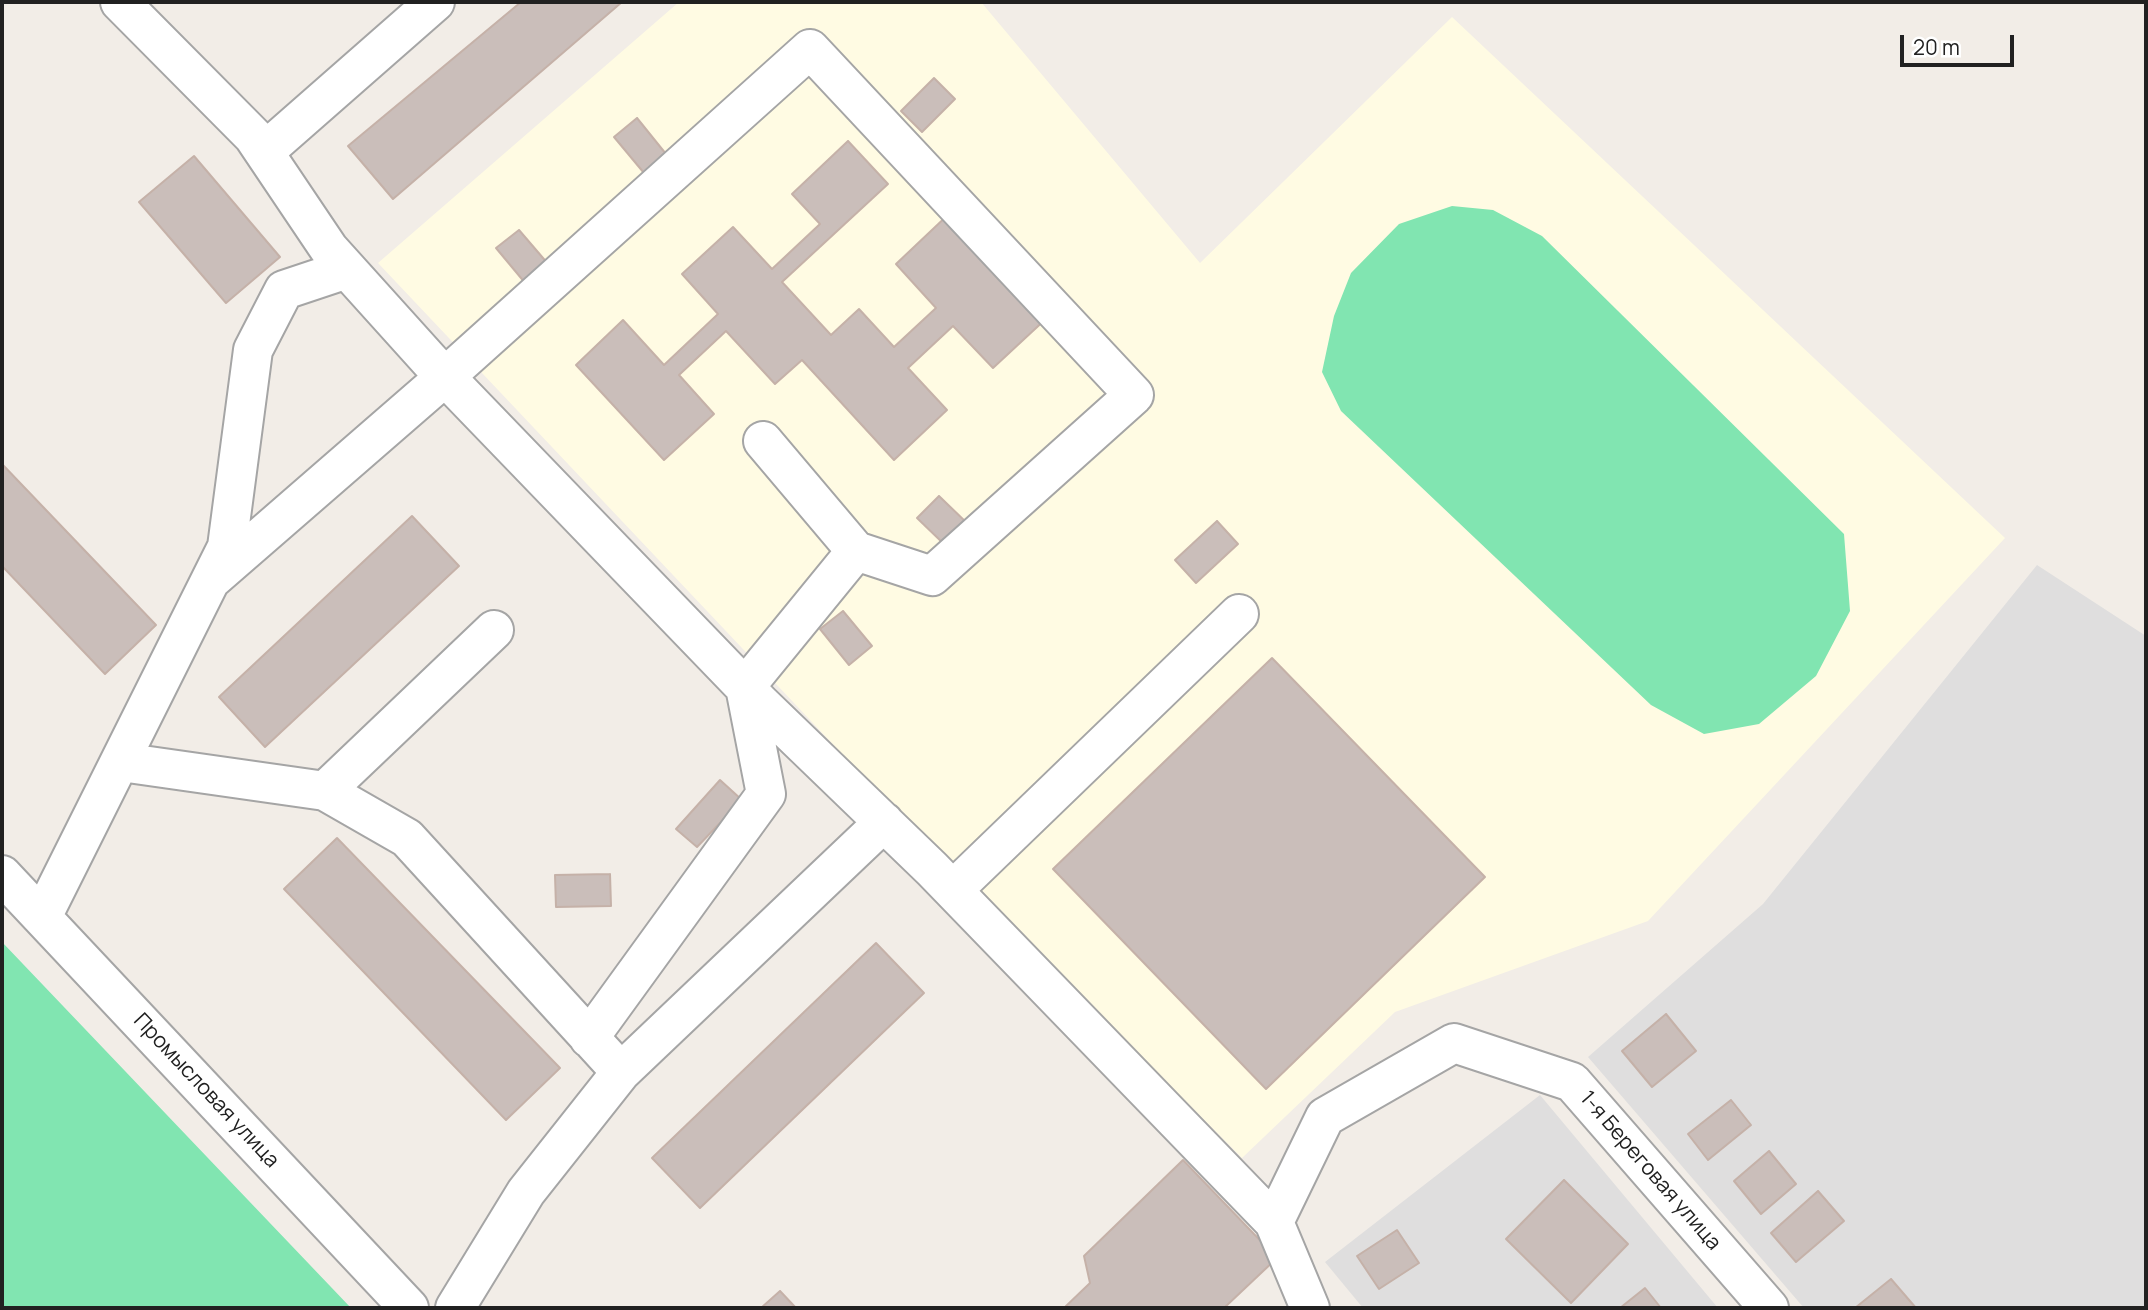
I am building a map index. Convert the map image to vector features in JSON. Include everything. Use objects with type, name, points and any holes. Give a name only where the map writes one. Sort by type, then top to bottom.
[{"type":"street","points":[[120,2],[253,136],[328,248],[446,376],[745,687],[953,890],[1274,1222],[1310,1308]]},
{"type":"street","points":[[264,152],[435,2]]},
{"type":"street","points":[[210,581],[446,376],[810,49],[1134,395],[932,576],[856,551],[763,441]]},
{"type":"street","points":[[42,917],[227,547],[253,350],[284,290],[347,270]]},
{"type":"street","points":[[745,687],[856,551]]},
{"type":"street","points":[[953,890],[1239,614]]},
{"type":"street","points":[[325,792],[494,631]]},
{"type":"street","points":[[589,1038],[766,794],[745,687]]},
{"type":"street","points":[[121,762],[325,792],[407,838],[621,1072]]},
{"type":"street","points":[[456,1308],[526,1192],[621,1072],[884,822]]},
{"type":"street","name":"Промысловая улица","points":[[2,875],[410,1308]]},
{"type":"street","name":"1-я Береговая улица","points":[[1274,1222],[1325,1117],[1454,1043],[1573,1082],[1769,1308]]},
{"type":"shaded area","points":[[679,2],[981,2],[1200,263],[1452,17],[2005,538],[1648,921],[1395,1012],[1242,1158],[863,776],[378,263]]},
{"type":"shaded area","points":[[2037,565],[2146,636],[2146,1308],[1804,1308],[1588,1057],[1763,904]]},
{"type":"shaded area","points":[[1540,1095],[1718,1308],[1363,1308],[1325,1262]]},
{"type":"green space","points":[[1452,206],[1493,210],[1542,236],[1844,534],[1850,611],[1816,676],[1759,724],[1704,734],[1651,705],[1341,411],[1322,372],[1334,316],[1351,273],[1399,224]]},
{"type":"green space","points":[[2,942],[351,1308],[2,1308]]},
{"type":"building","points":[[521,2],[622,2],[393,199],[348,146]]},
{"type":"building","points":[[934,78],[955,99],[922,132],[901,111]]},
{"type":"building","points":[[637,118],[666,154],[644,173],[614,137]]},
{"type":"building","points":[[848,141],[888,184],[782,282],[831,335],[859,309],[894,347],[936,308],[896,264],[952,211],[1049,316],[993,368],[953,326],[908,368],[947,410],[894,460],[802,360],[775,384],[726,331],[679,375],[714,414],[664,460],[576,365],[623,320],[664,365],[718,314],[682,274],[733,227],[772,269],[820,224],[792,194]]},
{"type":"building","points":[[194,156],[280,257],[226,303],[139,202]]},
{"type":"building","points":[[519,230],[549,265],[526,284],[496,248]]},
{"type":"building","points":[[2,464],[156,625],[105,674],[2,566]]},
{"type":"building","points":[[939,496],[969,525],[947,547],[917,518]]},
{"type":"building","points":[[412,516],[459,566],[265,747],[219,697]]},
{"type":"building","points":[[1217,521],[1238,544],[1196,583],[1175,560]]},
{"type":"building","points":[[843,611],[872,646],[849,665],[820,629]]},
{"type":"building","points":[[1272,658],[1485,877],[1266,1089],[1053,869]]},
{"type":"building","points":[[720,780],[742,800],[697,847],[676,829]]},
{"type":"building","points":[[337,838],[560,1068],[506,1120],[284,889]]},
{"type":"building","points":[[610,874],[611,906],[556,907],[555,875]]},
{"type":"building","points":[[876,943],[924,993],[700,1208],[652,1158]]},
{"type":"building","points":[[1666,1014],[1696,1051],[1652,1087],[1622,1051]]},
{"type":"building","points":[[1731,1100],[1751,1125],[1708,1160],[1688,1134]]},
{"type":"building","points":[[1769,1151],[1796,1184],[1761,1214],[1734,1181]]},
{"type":"building","points":[[1183,1160],[1277,1258],[1224,1308],[1064,1308],[1090,1283],[1084,1256]]},
{"type":"building","points":[[1564,1180],[1628,1244],[1571,1303],[1506,1239]]},
{"type":"building","points":[[1818,1191],[1844,1221],[1796,1262],[1771,1233]]},
{"type":"building","points":[[1397,1230],[1419,1263],[1379,1289],[1357,1256]]},
{"type":"building","points":[[1891,1279],[1916,1308],[1855,1308]]},
{"type":"building","points":[[1645,1288],[1661,1308],[1620,1308]]},
{"type":"building","points":[[780,1291],[796,1308],[761,1308]]}]
